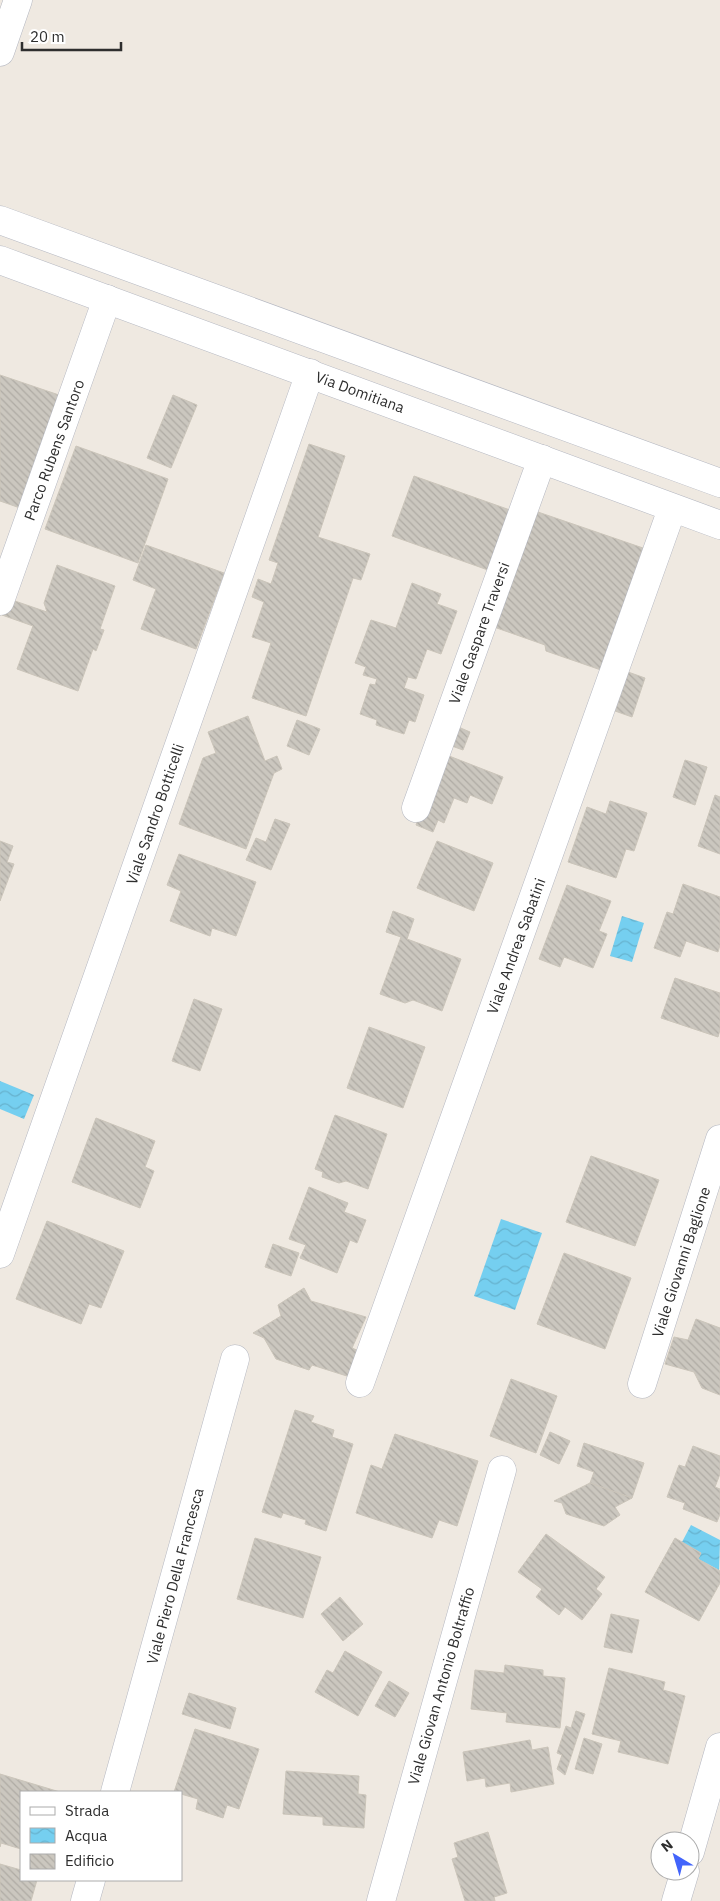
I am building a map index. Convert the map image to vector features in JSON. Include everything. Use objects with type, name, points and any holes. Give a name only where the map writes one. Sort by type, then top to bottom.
[{"type":"street","points":[[0,52],[18,0]]},
{"type":"street","points":[[0,220],[720,483]]},
{"type":"street","name":"Via Domitiana","points":[[0,260],[720,525]]},
{"type":"street","name":"Parco Rubens Santoro","points":[[1,596],[107,299]]},
{"type":"street","name":"Viale Sandro Botticelli","points":[[0,1254],[310,373]]},
{"type":"street","name":"Viale Gaspare Traversi","points":[[416,808],[542,459]]},
{"type":"street","name":"Viale Andrea Sabatini","points":[[360,1383],[672,508]]},
{"type":"street","name":"Viale Giovanni Baglione","points":[[642,1384],[720,1139]]},
{"type":"street","name":"Viale Piero Della Francesca","points":[[115,1791],[235,1359]]},
{"type":"street","name":"Viale Giovan Antonio Boltraffio","points":[[381,1901],[502,1470]]},
{"type":"street","points":[[696,1831],[720,1747]]},
{"type":"street","points":[[85,1901],[91,1881]]},
{"type":"street","points":[[676,1901],[682,1881]]},
{"type":"water","points":[[622,916],[644,923],[632,962],[610,956]]},
{"type":"water","points":[[0,1081],[34,1095],[24,1119],[0,1109]]},
{"type":"water","points":[[501,1219],[542,1233],[515,1310],[474,1296]]},
{"type":"water","points":[[691,1525],[720,1540],[719,1570],[698,1559],[701,1553],[682,1542]]},
{"type":"building","points":[[0,375],[62,396],[23,509],[0,501]]},
{"type":"building","points":[[173,395],[197,405],[171,468],[147,458]]},
{"type":"building","points":[[309,444],[345,456],[318,537],[370,554],[361,580],[353,578],[306,716],[252,698],[271,643],[252,637],[264,602],[252,597],[258,579],[271,584],[278,563],[269,560]]},
{"type":"building","points":[[76,446],[168,479],[138,563],[45,529]]},
{"type":"building","points":[[414,476],[510,510],[488,570],[392,536]]},
{"type":"building","points":[[535,511],[643,548],[601,670],[546,651],[545,645],[494,627]]},
{"type":"building","points":[[146,545],[224,573],[196,649],[141,629],[156,589],[133,580]]},
{"type":"building","points":[[57,565],[115,586],[100,629],[104,630],[96,651],[93,649],[78,691],[17,669],[33,626],[2,615],[9,599],[47,612],[44,603]]},
{"type":"building","points":[[412,583],[441,594],[437,604],[457,611],[441,654],[427,649],[416,679],[408,677],[404,688],[424,695],[415,722],[409,720],[404,734],[376,725],[377,720],[360,714],[370,684],[375,685],[377,679],[363,675],[366,667],[355,663],[371,620],[396,628]]},
{"type":"building","points":[[628,672],[645,678],[632,717],[615,711]]},
{"type":"building","points":[[248,716],[265,761],[277,756],[282,769],[274,773],[246,849],[179,824],[203,758],[216,753],[208,732]]},
{"type":"building","points":[[297,720],[320,729],[309,755],[287,746]]},
{"type":"building","points":[[456,726],[470,732],[463,750],[449,745]]},
{"type":"building","points":[[444,754],[503,777],[492,804],[470,795],[467,803],[454,798],[444,823],[438,820],[433,832],[416,825]]},
{"type":"building","points":[[685,760],[707,767],[695,805],[673,797]]},
{"type":"building","points":[[715,795],[720,797],[720,854],[698,846]]},
{"type":"building","points":[[610,801],[647,813],[634,851],[626,849],[616,878],[568,862],[587,807],[606,814]]},
{"type":"building","points":[[275,819],[290,824],[271,870],[246,860],[256,838],[266,842]]},
{"type":"building","points":[[0,841],[13,846],[7,862],[14,864],[0,901]]},
{"type":"building","points":[[437,841],[493,863],[474,911],[417,888]]},
{"type":"building","points":[[179,854],[256,882],[236,936],[212,928],[210,936],[170,921],[181,891],[167,885]]},
{"type":"building","points":[[683,884],[720,897],[720,945],[718,952],[686,941],[680,957],[654,948],[667,912],[673,914]]},
{"type":"building","points":[[567,885],[611,901],[599,931],[607,934],[593,968],[564,957],[560,967],[539,959]]},
{"type":"building","points":[[393,911],[414,919],[407,939],[461,959],[442,1011],[413,1000],[405,1003],[380,994],[401,937],[386,932]]},
{"type":"building","points":[[675,978],[720,993],[720,1030],[718,1037],[661,1018]]},
{"type":"building","points":[[194,999],[222,1009],[200,1071],[172,1061]]},
{"type":"building","points":[[369,1027],[425,1047],[403,1108],[347,1088]]},
{"type":"building","points":[[335,1115],[387,1134],[368,1189],[346,1181],[339,1183],[322,1177],[323,1172],[315,1169]]},
{"type":"building","points":[[96,1118],[155,1141],[145,1167],[154,1171],[140,1208],[72,1182]]},
{"type":"building","points":[[591,1156],[659,1180],[635,1246],[566,1222]]},
{"type":"building","points":[[309,1187],[348,1203],[344,1212],[366,1220],[357,1243],[350,1240],[337,1273],[300,1258],[306,1245],[289,1239]]},
{"type":"building","points":[[47,1221],[124,1251],[101,1308],[89,1304],[81,1324],[16,1299]]},
{"type":"building","points":[[273,1244],[299,1253],[291,1276],[265,1267]]},
{"type":"building","points":[[564,1253],[631,1278],[605,1349],[537,1324]]},
{"type":"building","points":[[304,1288],[311,1301],[366,1317],[352,1348],[361,1352],[350,1377],[312,1365],[309,1370],[276,1359],[264,1338],[253,1333],[281,1316],[278,1305]]},
{"type":"building","points":[[696,1319],[720,1328],[720,1395],[702,1388],[694,1372],[665,1364],[674,1337],[688,1340]]},
{"type":"building","points":[[511,1379],[557,1396],[536,1453],[490,1436]]},
{"type":"building","points":[[295,1410],[314,1416],[311,1422],[334,1430],[332,1437],[353,1444],[326,1531],[305,1524],[306,1520],[283,1513],[281,1518],[262,1512]]},
{"type":"building","points":[[550,1432],[570,1441],[559,1464],[540,1455]]},
{"type":"building","points":[[395,1434],[478,1461],[457,1526],[439,1520],[432,1538],[356,1513],[371,1465],[382,1469]]},
{"type":"building","points":[[584,1443],[644,1463],[632,1498],[590,1483],[594,1472],[577,1466]]},
{"type":"building","points":[[693,1446],[720,1456],[720,1474],[715,1487],[720,1489],[720,1514],[717,1522],[683,1509],[685,1503],[667,1497],[679,1465],[685,1467]]},
{"type":"building","points":[[590,1483],[632,1498],[615,1507],[620,1515],[604,1526],[566,1514],[562,1503],[554,1501]]},
{"type":"building","points":[[546,1534],[605,1577],[596,1589],[602,1594],[582,1620],[565,1607],[559,1615],[536,1597],[542,1589],[518,1572]]},
{"type":"building","points":[[255,1538],[321,1557],[303,1618],[237,1599]]},
{"type":"building","points":[[675,1538],[701,1553],[698,1559],[720,1571],[720,1583],[699,1621],[645,1592]]},
{"type":"building","points":[[340,1597],[363,1624],[343,1641],[321,1614]]},
{"type":"building","points":[[611,1614],[639,1620],[632,1653],[604,1647]]},
{"type":"building","points":[[345,1651],[382,1672],[358,1716],[315,1692],[327,1670],[333,1673]]},
{"type":"building","points":[[505,1665],[543,1670],[543,1676],[565,1678],[560,1728],[506,1722],[507,1713],[471,1709],[475,1670],[504,1673]]},
{"type":"building","points":[[609,1668],[665,1682],[663,1690],[685,1696],[668,1764],[618,1752],[621,1741],[592,1734]]},
{"type":"building","points":[[389,1681],[409,1693],[395,1717],[375,1706]]},
{"type":"building","points":[[189,1693],[236,1708],[230,1729],[182,1714]]},
{"type":"building","points":[[576,1711],[585,1714],[565,1775],[557,1769],[562,1755],[557,1753],[566,1726],[571,1728]]},
{"type":"building","points":[[195,1729],[259,1749],[239,1809],[227,1805],[223,1818],[196,1809],[198,1799],[182,1794],[182,1791],[174,1791]]},
{"type":"building","points":[[584,1738],[602,1744],[593,1774],[575,1769]]},
{"type":"building","points":[[530,1740],[532,1750],[548,1747],[554,1784],[511,1792],[510,1783],[486,1787],[485,1778],[467,1781],[463,1752]]},
{"type":"building","points":[[286,1771],[359,1776],[358,1794],[366,1795],[364,1828],[323,1825],[323,1817],[283,1814]]},
{"type":"building","points":[[0,1774],[57,1791],[20,1791],[20,1849],[1,1843],[0,1847]]},
{"type":"building","points":[[488,1832],[507,1893],[494,1897],[495,1901],[465,1901],[452,1859],[458,1857],[454,1843]]},
{"type":"building","points":[[0,1864],[20,1870],[20,1881],[37,1881],[31,1901],[0,1901]]}]
